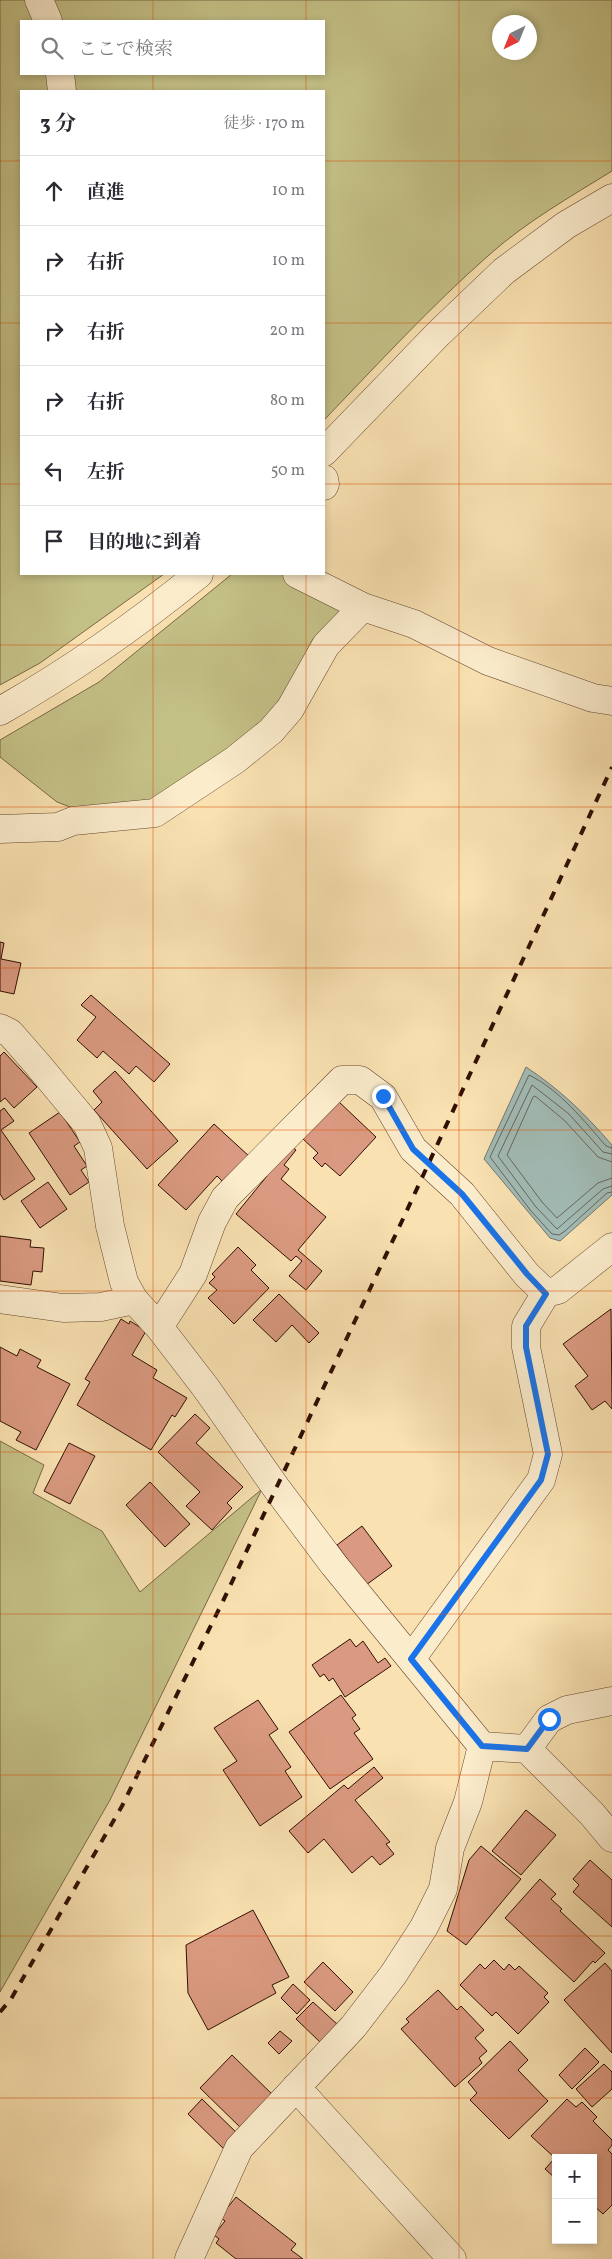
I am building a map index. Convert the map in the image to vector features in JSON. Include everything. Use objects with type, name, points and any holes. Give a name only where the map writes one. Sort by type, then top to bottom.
[{"type":"street","points":[[39,0],[48,20]]},
{"type":"street","points":[[60,75],[62,90]]},
{"type":"street","points":[[325,451],[438,334],[504,271],[566,226],[612,198]]},
{"type":"street","points":[[0,711],[52,682],[104,648],[198,575]]},
{"type":"street","points":[[299,575],[363,608],[414,624],[488,661],[593,698],[612,701]]},
{"type":"street","points":[[0,829],[58,827],[73,821],[156,813],[235,760],[271,731],[290,709],[326,645],[363,608]]},
{"type":"street","points":[[0,1028],[10,1033],[87,1124],[98,1148],[110,1226],[124,1282],[134,1300],[159,1327],[206,1388],[277,1489],[334,1565],[482,1746],[527,1749],[592,1814],[612,1838]]},
{"type":"street","points":[[159,1327],[194,1274],[212,1222],[225,1198],[342,1080],[360,1080],[383,1096],[413,1149],[462,1194],[527,1274],[546,1294]]},
{"type":"street","points":[[411,1659],[541,1480],[548,1454],[526,1347],[526,1326],[546,1294],[558,1290],[612,1247]]},
{"type":"street","points":[[0,1299],[63,1308],[102,1307],[134,1300]]},
{"type":"street","points":[[527,1749],[549,1719],[567,1710],[612,1701]]},
{"type":"street","points":[[189,2259],[239,2148],[353,2027],[393,1975],[424,1927],[443,1889],[450,1848],[468,1802],[482,1746]]},
{"type":"street","points":[[296,2087],[452,2259]]},
{"type":"shaded area","points":[[0,0],[612,0],[612,171],[533,221],[503,243],[467,274],[325,419],[325,90],[20,90],[20,575],[163,575],[40,663],[0,685]]},
{"type":"shaded area","points":[[231,575],[284,575],[343,611],[313,639],[281,703],[247,739],[152,805],[78,810],[57,802],[0,757],[0,740],[99,682]]},
{"type":"shaded area","points":[[0,1441],[44,1465],[33,1493],[102,1531],[140,1592],[262,1489],[110,1800],[0,1992]]},
{"type":"water","points":[[526,1067],[572,1103],[612,1145],[612,1195],[560,1241],[550,1238],[484,1159]]},
{"type":"building","points":[[0,942],[4,943],[1,959],[21,963],[14,994],[0,991]]},
{"type":"building","points":[[91,995],[170,1064],[154,1082],[136,1066],[129,1074],[103,1051],[97,1058],[77,1040],[96,1017],[81,1005]]},
{"type":"building","points":[[4,1052],[37,1087],[14,1108],[5,1098],[0,1102],[0,1056]]},
{"type":"building","points":[[115,1071],[178,1141],[147,1169],[94,1110],[102,1102],[93,1091]]},
{"type":"building","points":[[337,1100],[376,1137],[340,1176],[325,1163],[322,1167],[313,1158],[318,1153],[302,1138]]},
{"type":"building","points":[[4,1108],[14,1121],[1,1130],[35,1179],[4,1200],[0,1194],[0,1111]]},
{"type":"building","points":[[60,1112],[80,1142],[74,1146],[87,1166],[81,1170],[89,1182],[70,1195],[29,1133]]},
{"type":"building","points":[[214,1124],[250,1157],[225,1184],[217,1176],[186,1210],[158,1185]]},
{"type":"building","points":[[286,1142],[296,1150],[284,1165],[289,1169],[281,1179],[326,1217],[298,1250],[322,1271],[306,1290],[289,1276],[302,1261],[296,1256],[291,1261],[236,1214],[267,1176],[261,1172]]},
{"type":"building","points":[[48,1182],[67,1209],[40,1228],[21,1201]]},
{"type":"building","points":[[0,1236],[31,1240],[30,1247],[44,1248],[42,1272],[33,1271],[31,1285],[0,1281]]},
{"type":"building","points":[[238,1247],[256,1265],[251,1270],[269,1288],[234,1324],[208,1298],[217,1290],[209,1283],[215,1277],[212,1274]]},
{"type":"building","points":[[279,1294],[319,1333],[309,1343],[292,1325],[276,1342],[253,1320]]},
{"type":"building","points":[[611,1309],[612,1409],[605,1401],[592,1410],[575,1386],[588,1376],[563,1344]]},
{"type":"building","points":[[121,1319],[129,1324],[130,1321],[146,1331],[132,1355],[157,1370],[153,1378],[187,1398],[175,1417],[172,1415],[151,1450],[77,1405],[90,1382],[85,1379]]},
{"type":"building","points":[[0,1347],[17,1356],[20,1349],[41,1360],[37,1367],[70,1384],[36,1450],[16,1440],[21,1432],[0,1421]]},
{"type":"building","points":[[195,1414],[210,1428],[196,1443],[243,1487],[227,1503],[232,1508],[212,1530],[186,1506],[200,1492],[158,1452]]},
{"type":"building","points":[[69,1443],[95,1456],[70,1504],[44,1491]]},
{"type":"building","points":[[150,1482],[190,1524],[165,1547],[126,1505]]},
{"type":"building","points":[[362,1526],[392,1566],[366,1585],[337,1545]]},
{"type":"building","points":[[350,1639],[356,1647],[363,1641],[378,1663],[385,1658],[391,1666],[345,1697],[333,1678],[329,1681],[324,1674],[320,1677],[312,1665]]},
{"type":"building","points":[[341,1695],[356,1715],[352,1718],[360,1729],[354,1733],[373,1759],[330,1789],[289,1732]]},
{"type":"building","points":[[258,1700],[278,1729],[269,1735],[291,1767],[285,1771],[302,1797],[260,1826],[223,1770],[237,1761],[214,1728]]},
{"type":"building","points":[[374,1767],[383,1778],[355,1800],[390,1842],[386,1844],[394,1854],[380,1865],[372,1856],[352,1873],[324,1839],[308,1853],[289,1831],[344,1785],[348,1789]]},
{"type":"building","points":[[526,1810],[556,1835],[521,1875],[492,1851]]},
{"type":"building","points":[[481,1846],[521,1879],[466,1945],[447,1931],[469,1860]]},
{"type":"building","points":[[590,1860],[612,1880],[612,1927],[573,1892],[579,1885],[573,1879]]},
{"type":"building","points":[[540,1879],[556,1894],[551,1899],[562,1909],[560,1911],[605,1953],[595,1963],[593,1961],[574,1982],[505,1918]]},
{"type":"building","points":[[253,1910],[289,1977],[272,1985],[276,1993],[208,2030],[188,1993],[186,1945]]},
{"type":"building","points":[[494,1960],[504,1970],[509,1964],[515,1970],[519,1966],[548,1993],[544,1997],[549,2002],[518,2034],[496,2012],[492,2016],[460,1985],[480,1964],[485,1969]]},
{"type":"building","points":[[323,1962],[353,1992],[335,2011],[304,1982]]},
{"type":"building","points":[[605,1963],[612,1971],[612,2053],[564,2000]]},
{"type":"building","points":[[293,1984],[310,2000],[297,2014],[281,1998]]},
{"type":"building","points":[[438,1990],[457,2010],[461,2006],[484,2030],[475,2038],[487,2051],[479,2058],[482,2063],[455,2087],[401,2029],[409,2022],[406,2019]]},
{"type":"building","points":[[313,2002],[338,2025],[321,2043],[296,2019]]},
{"type":"building","points":[[280,2031],[292,2041],[279,2054],[268,2043]]},
{"type":"building","points":[[510,2041],[528,2060],[518,2070],[548,2101],[509,2139],[470,2100],[477,2093],[468,2082]]},
{"type":"building","points":[[585,2048],[599,2062],[572,2089],[559,2075]]},
{"type":"building","points":[[232,2055],[276,2098],[244,2131],[200,2088]]},
{"type":"building","points":[[604,2064],[612,2072],[612,2089],[592,2107],[576,2089]]},
{"type":"building","points":[[202,2099],[241,2137],[226,2151],[188,2114]]},
{"type":"building","points":[[567,2099],[576,2107],[582,2102],[597,2117],[593,2121],[612,2140],[612,2145],[608,2150],[612,2154],[612,2205],[603,2214],[597,2209],[597,2154],[552,2155],[531,2136]]},
{"type":"building","points":[[552,2161],[552,2175],[545,2169]]},
{"type":"building","points":[[236,2197],[296,2244],[291,2250],[303,2259],[236,2259],[216,2243],[219,2239],[214,2235],[225,2221],[220,2217]]},
{"type":"railway","points":[[0,2012],[11,1999],[122,1806],[223,1601],[402,1221],[612,767]]},
{"type":"route","points":[[383,1096],[413,1149],[462,1194],[527,1274],[546,1294],[526,1326],[526,1347],[548,1454],[541,1480],[524,1506],[423,1640],[411,1659],[482,1746],[527,1749],[549,1719]]}]
